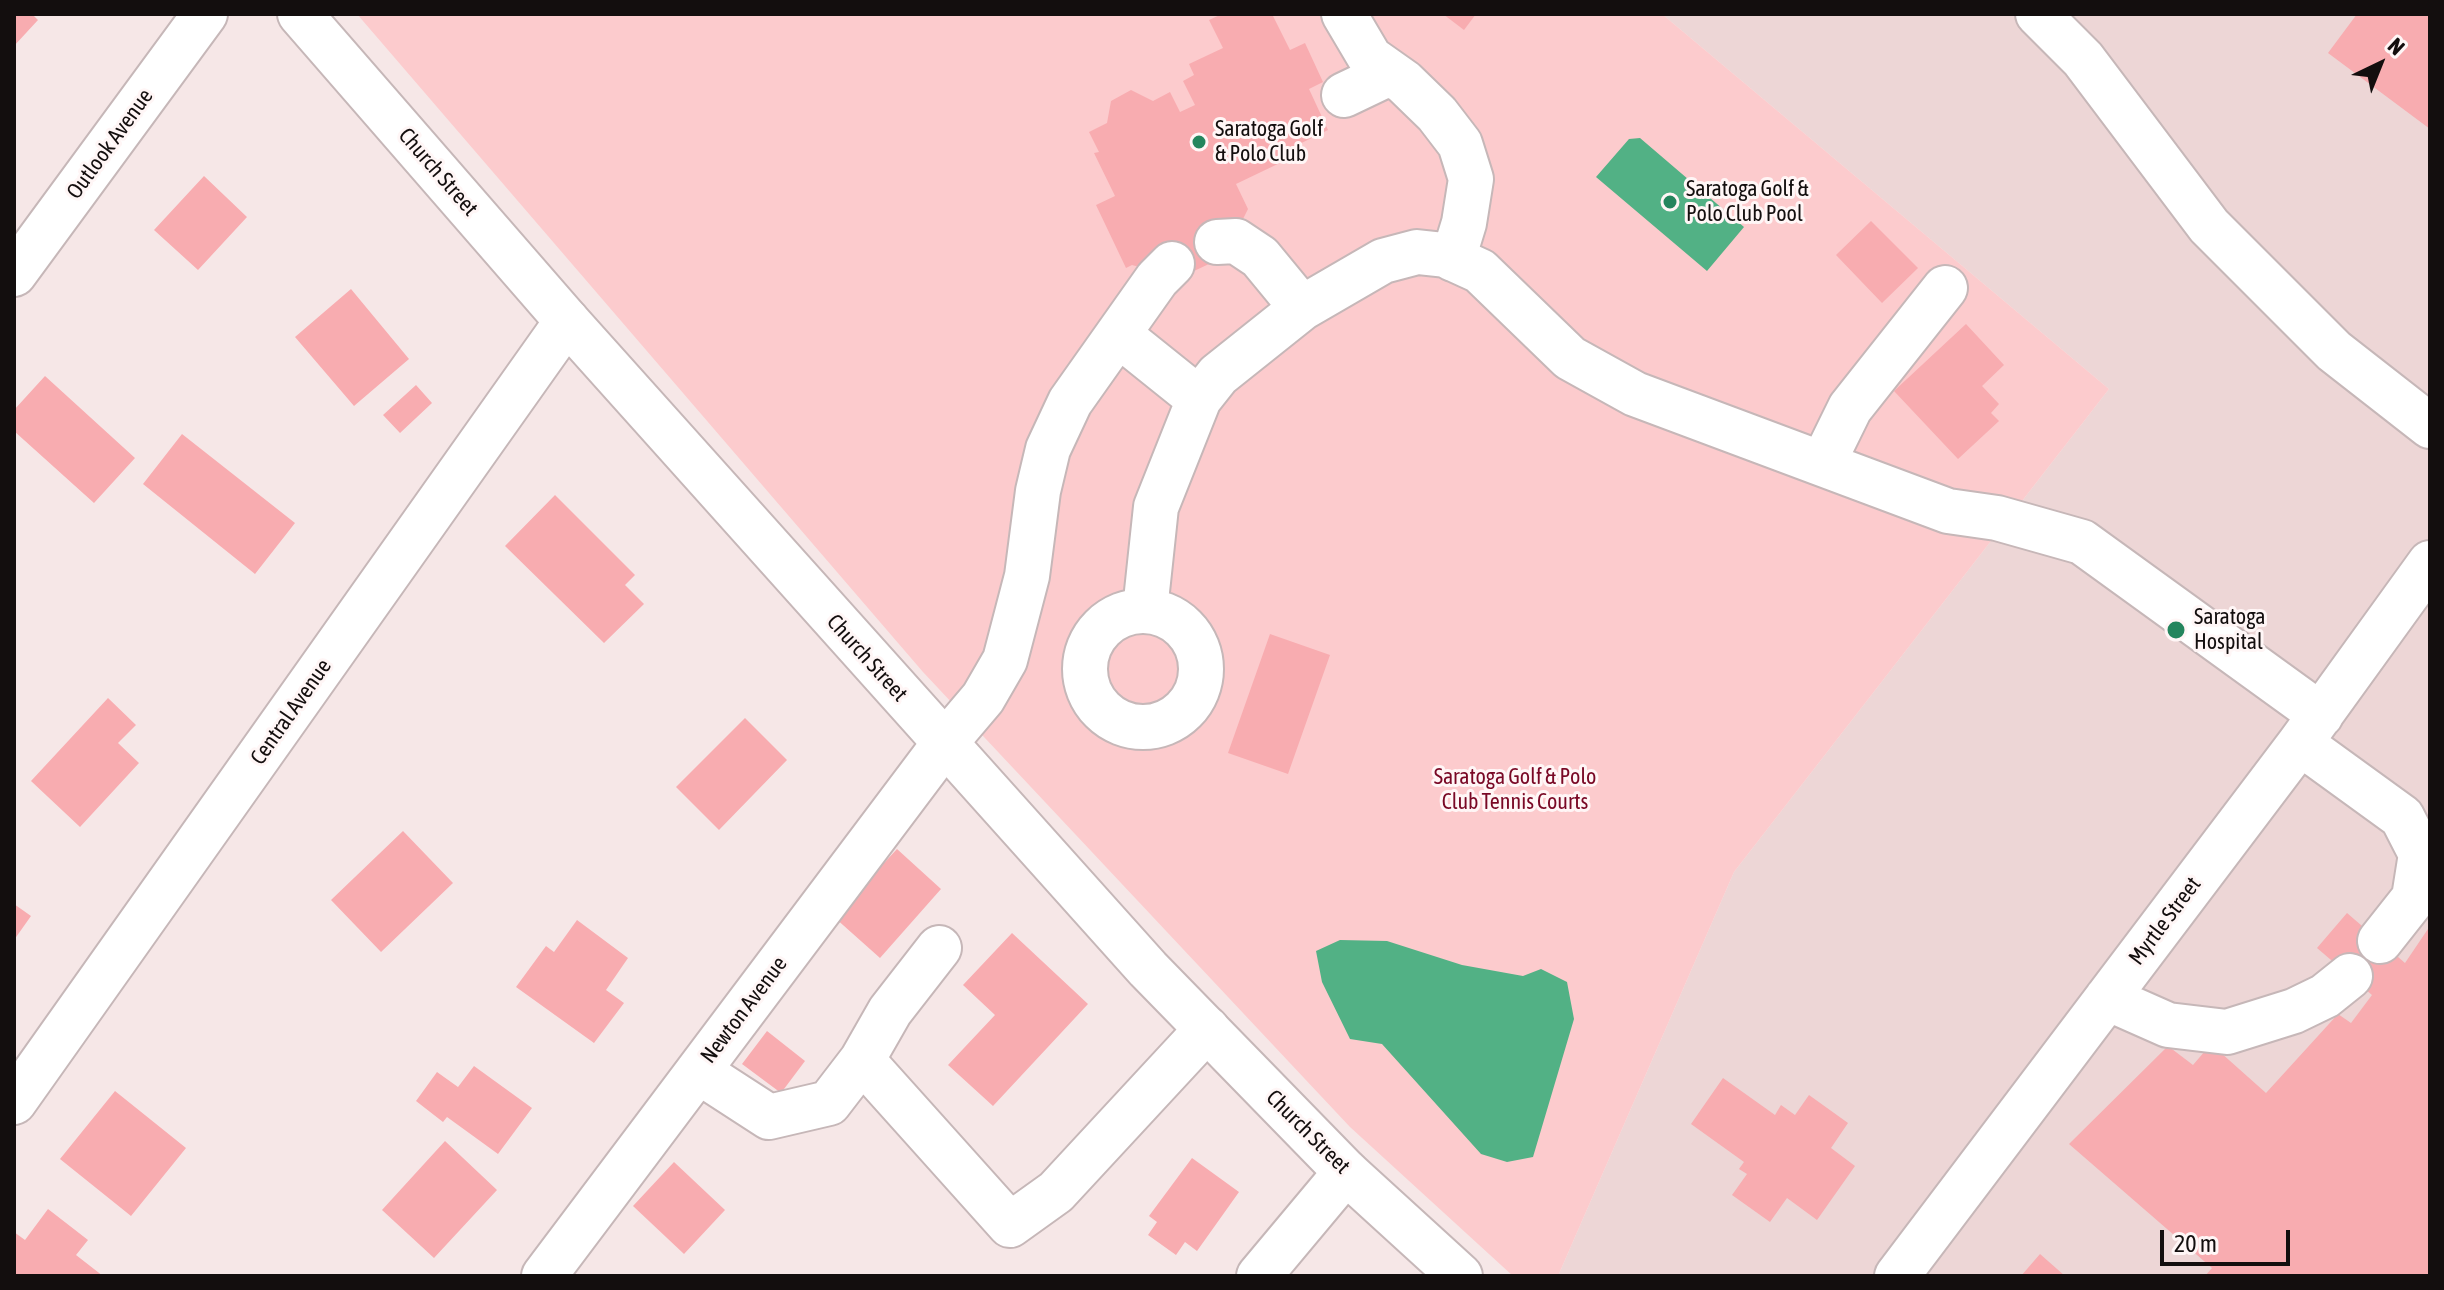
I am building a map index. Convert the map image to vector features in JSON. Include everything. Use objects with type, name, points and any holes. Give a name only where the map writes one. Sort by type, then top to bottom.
[{"type":"street","name":"Outlook Avenue","points":[[14,274],[205,14]]},
{"type":"street","name":"Church Street","points":[[300,14],[567,321],[944,744],[1207,1029],[1346,1172],[1460,1276]]},
{"type":"street","points":[[1344,14],[1370,58],[1388,74],[1404,82],[1437,114],[1460,144],[1471,179],[1464,223],[1453,259]]},
{"type":"street","points":[[2038,14],[2083,59],[2209,226],[2334,351],[2430,426]]},
{"type":"street","points":[[2077,14],[2083,59]]},
{"type":"street","points":[[1344,95],[1388,74]]},
{"type":"street","points":[[1217,242],[1236,241],[1260,257],[1302,308]]},
{"type":"street","points":[[1145,610],[1156,507],[1199,399],[1218,375],[1302,308],[1383,261],[1417,252],[1453,259],[1489,278],[1570,358],[1622,387],[1948,511],[1997,518],[2082,542],[2311,729],[2402,817],[2421,854],[2414,898],[2380,941]]},
{"type":"street","name":"Newton Avenue","points":[[544,1276],[944,744],[983,698],[1005,660],[1027,576],[1038,491],[1048,449],[1070,402],[1172,264]]},
{"type":"street","points":[[1823,463],[1850,408],[1945,288]]},
{"type":"street","name":"Central Avenue","points":[[14,1102],[567,321]]},
{"type":"street","points":[[1118,334],[1199,399]]},
{"type":"street","name":"Myrtle Street","points":[[1897,1276],[2311,729],[2430,563]]},
{"type":"street","points":[[698,1071],[769,1117],[829,1103],[862,1060],[890,1011],[939,948]]},
{"type":"street","points":[[2107,998],[2168,1025],[2227,1032],[2294,1011],[2325,996],[2350,976]]},
{"type":"street","points":[[862,1060],[1010,1225],[1056,1192],[1207,1029]]},
{"type":"street","points":[[1259,1276],[1346,1172]]},
{"type":"shaded area","name":"Saratoga Hospital","points":[[1662,14],[2430,14],[2430,1276],[1558,1276],[1734,872],[2109,389]]},
{"type":"shaded area","name":"Saratoga Golf & Polo Club Pool","points":[[1640,138],[1744,227],[1707,271],[1596,177],[1629,139]]},
{"type":"shaded area","points":[[1340,940],[1387,941],[1462,965],[1523,976],[1541,969],[1567,982],[1574,1019],[1533,1157],[1507,1162],[1481,1154],[1382,1044],[1350,1039],[1322,982],[1316,951]]},
{"type":"green space","name":"Saratoga Golf & Polo Club","points":[[357,14],[1662,14],[2109,389],[1734,872],[1558,1276],[1513,1276],[1350,1127],[923,672]]},
{"type":"building","points":[[14,14],[32,14],[38,20],[14,46]]},
{"type":"building","name":"Saratoga Golf & Polo Club","points":[[1222,14],[1272,14],[1290,50],[1305,43],[1323,82],[1309,89],[1328,130],[1281,153],[1284,161],[1236,184],[1248,209],[1224,257],[1179,278],[1132,265],[1126,268],[1096,205],[1115,196],[1094,153],[1099,152],[1089,132],[1107,123],[1111,101],[1131,90],[1153,101],[1170,92],[1180,112],[1195,105],[1183,81],[1194,75],[1189,64],[1223,48],[1209,20]]},
{"type":"building","points":[[1443,14],[1476,14],[1464,30]]},
{"type":"building","points":[[2357,14],[2430,14],[2430,129],[2328,53]]},
{"type":"building","points":[[204,176],[247,217],[198,270],[154,230]]},
{"type":"building","points":[[1871,221],[1918,268],[1882,303],[1836,255]]},
{"type":"building","points":[[351,289],[409,359],[354,406],[295,337]]},
{"type":"building","points":[[1966,324],[2004,365],[1982,386],[1999,404],[1991,413],[1999,421],[1958,459],[1894,391]]},
{"type":"building","points":[[45,376],[135,458],[94,503],[14,431],[14,410]]},
{"type":"building","points":[[416,385],[432,403],[400,433],[383,415]]},
{"type":"building","points":[[182,434],[295,523],[255,574],[143,484]]},
{"type":"building","points":[[555,495],[635,575],[625,585],[644,604],[604,643],[505,546]]},
{"type":"building","points":[[1270,634],[1330,655],[1288,774],[1228,753]]},
{"type":"building","points":[[108,698],[136,725],[118,743],[139,763],[80,827],[31,781]]},
{"type":"building","points":[[745,718],[787,760],[719,830],[676,787]]},
{"type":"building","points":[[403,831],[453,883],[381,952],[331,900]]},
{"type":"building","points":[[897,849],[941,889],[880,958],[834,917]]},
{"type":"building","points":[[14,904],[31,916],[14,940]]},
{"type":"building","points":[[2347,913],[2405,963],[2430,926],[2430,1276],[2205,1276],[2212,1268],[2069,1144],[2168,1046],[2193,1065],[2211,1044],[2266,1093],[2338,1014],[2351,1023],[2372,995],[2317,948]]},
{"type":"building","points":[[577,920],[628,958],[606,990],[624,1003],[594,1043],[516,987],[546,946],[554,952]]},
{"type":"building","points":[[1012,933],[1088,1004],[993,1106],[948,1065],[995,1015],[963,985]]},
{"type":"building","points":[[767,1031],[805,1061],[781,1093],[742,1064]]},
{"type":"building","points":[[474,1066],[532,1108],[498,1154],[447,1117],[443,1122],[416,1101],[437,1072],[458,1087]]},
{"type":"building","points":[[1723,1078],[1775,1115],[1781,1105],[1795,1115],[1809,1095],[1848,1123],[1831,1148],[1855,1166],[1817,1220],[1787,1198],[1770,1222],[1732,1195],[1747,1174],[1739,1169],[1744,1162],[1691,1124]]},
{"type":"building","points":[[115,1091],[186,1148],[131,1216],[60,1159]]},
{"type":"building","points":[[445,1141],[497,1190],[434,1258],[382,1210]]},
{"type":"building","points":[[1192,1158],[1239,1192],[1197,1251],[1185,1242],[1176,1255],[1148,1235],[1157,1222],[1149,1216]]},
{"type":"building","points":[[674,1162],[725,1210],[684,1254],[633,1206]]},
{"type":"building","points":[[48,1209],[88,1240],[76,1255],[103,1276],[14,1276],[14,1232],[25,1240]]},
{"type":"building","points":[[2040,1254],[2065,1276],[2021,1276]]},
{"type":"place","name":"Saratoga Golf & Polo Club","points":[[1199,142]]},
{"type":"place","name":"Saratoga Golf & Polo Club Pool","points":[[1670,202]]},
{"type":"place","name":"Saratoga Hospital","points":[[2176,630]]},
{"type":"park label","name":"Saratoga Golf & Polo Club Tennis Courts","points":[[1515,790]]}]
